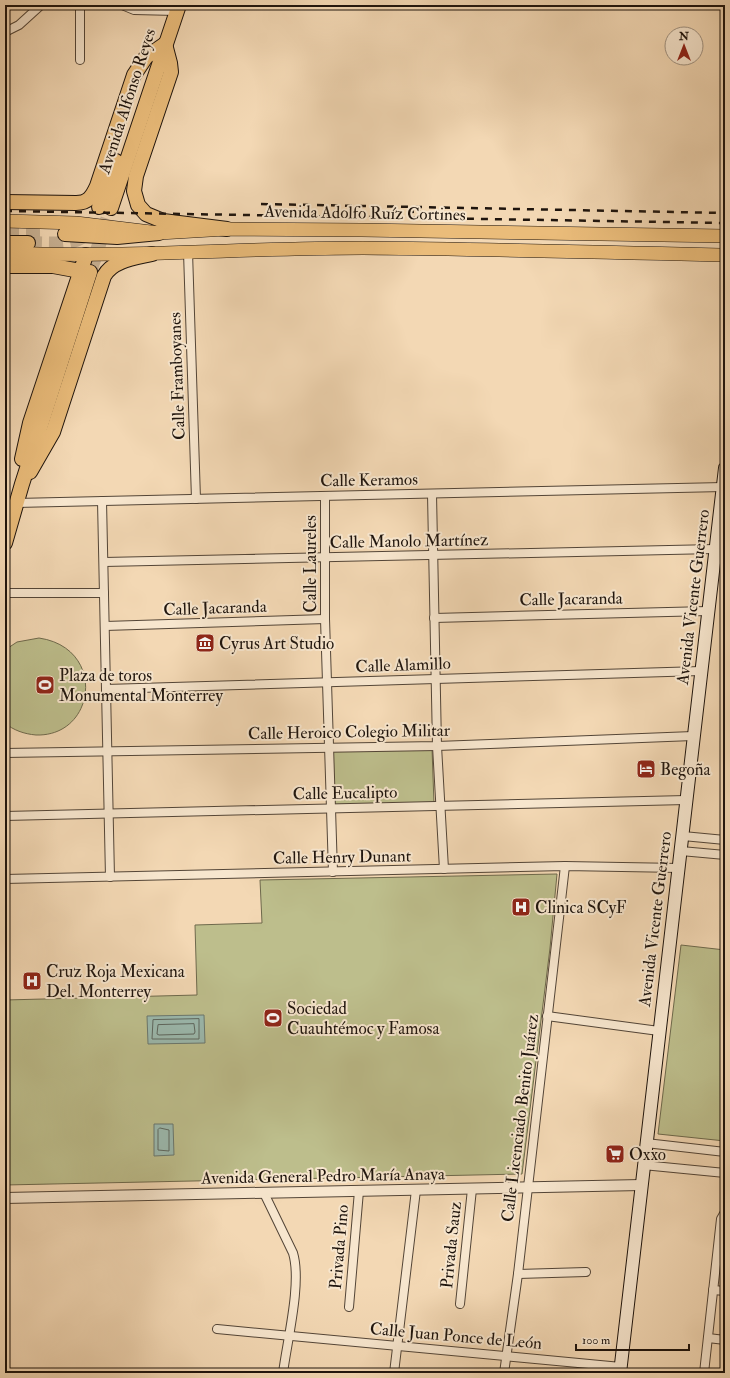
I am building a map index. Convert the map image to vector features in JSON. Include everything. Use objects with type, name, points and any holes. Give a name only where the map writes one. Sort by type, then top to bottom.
[{"type":"highway","name":"Avenida Alfonso Reyes","points":[[105,208],[118,158],[131,144],[178,8]]},
{"type":"highway","points":[[5,202],[82,203],[91,198],[97,186],[134,75],[146,58],[165,44],[171,72],[136,176],[136,198],[142,211],[153,218],[163,221],[227,229]]},
{"type":"highway","points":[[65,234],[117,237],[159,233]]},
{"type":"highway","points":[[5,243],[28,243]]},
{"type":"highway","points":[[22,484],[39,460],[53,432],[107,270],[116,264],[152,254]]},
{"type":"highway","points":[[5,544],[22,484],[23,453],[28,429],[85,271],[86,255]]},
{"type":"highway","points":[[5,266],[53,266],[85,271]]},
{"type":"main road","name":"Avenida Adolfo Ruíz Cortines","points":[[5,221],[76,223],[159,233],[227,229],[725,236]]},
{"type":"main road","name":"Avenida Adolfo Ruíz Cortines","points":[[5,254],[152,254],[363,248],[725,254]]},
{"type":"main road","name":"Avenida Vicente Guerrero","points":[[620,1370],[725,468]]},
{"type":"street","points":[[5,32],[18,25],[41,5]]},
{"type":"street","points":[[80,5],[80,60]]},
{"type":"street","points":[[122,5],[134,10],[178,8]]},
{"type":"street","name":"Calle Framboyanes","points":[[188,252],[196,499]]},
{"type":"street","name":"Calle Keramos","points":[[16,504],[723,487]]},
{"type":"street","points":[[432,494],[437,746],[444,869]]},
{"type":"street","name":"Calle Laureles","points":[[325,496],[325,619],[333,872]]},
{"type":"street","points":[[102,501],[110,877]]},
{"type":"street","name":"Calle Manolo Martínez","points":[[104,562],[715,549]]},
{"type":"street","points":[[5,593],[104,593]]},
{"type":"street","name":"Calle Jacaranda","points":[[434,618],[708,611]]},
{"type":"street","name":"Calle Jacaranda","points":[[105,626],[325,619]]},
{"type":"street","name":"Calle Alamillo","points":[[106,689],[701,671]]},
{"type":"street","name":"Calle Heroico Colegio Militar","points":[[5,753],[437,746],[694,736]]},
{"type":"street","name":"Calle Eucalipto","points":[[5,816],[686,800]]},
{"type":"street","points":[[683,836],[725,840]]},
{"type":"street","points":[[681,851],[725,855]]},
{"type":"street","name":"Calle Henry Dunant","points":[[5,880],[565,866],[679,868]]},
{"type":"street","name":"Calle Licenciado Benito Juárez","points":[[504,1373],[518,1274],[565,866]]},
{"type":"street","points":[[547,1016],[659,1030]]},
{"type":"street","points":[[646,1143],[725,1152]]},
{"type":"street","points":[[643,1165],[725,1173]]},
{"type":"street","name":"Avenida General Pedro María Anaya","points":[[5,1198],[264,1194],[641,1185]]},
{"type":"street","name":"Privada Sauz","points":[[460,1304],[472,1189]]},
{"type":"street","points":[[394,1373],[416,1190]]},
{"type":"street","name":"Privada Pino","points":[[349,1307],[359,1191]]},
{"type":"street","points":[[264,1194],[293,1253],[295,1263],[293,1306],[283,1373]]},
{"type":"street","points":[[704,1373],[723,1216]]},
{"type":"street","points":[[518,1274],[586,1272]]},
{"type":"street","points":[[713,1290],[725,1291]]},
{"type":"street","name":"Calle Juan Ponce de León","points":[[217,1329],[506,1356],[620,1370]]},
{"type":"street","points":[[708,1338],[725,1340]]},
{"type":"green space","name":"Plaza de toros Monumental Monterrey","points":[[39,638],[61,645],[76,658],[84,674],[86,691],[81,708],[71,722],[56,732],[36,735],[19,731],[5,723],[5,650],[17,642]]},
{"type":"green space","points":[[432,748],[434,804],[334,806],[333,749]]},
{"type":"green space","name":"Sociedad Cuauhtémoc y Famosa","points":[[557,874],[550,948],[522,1174],[5,1185],[5,1000],[197,995],[195,925],[262,923],[260,880]]},
{"type":"green space","points":[[681,945],[725,950],[723,994],[725,995],[725,1141],[658,1134]]},
{"type":"water","points":[[204,1015],[205,1043],[148,1044],[147,1016]]},
{"type":"water","points":[[154,1124],[173,1124],[174,1155],[154,1156]]},
{"type":"tunnel","points":[[28,243],[51,244],[67,242],[81,237],[87,233],[91,227],[99,207]]},
{"type":"tunnel","points":[[90,272],[111,208]]},
{"type":"tunnel","points":[[5,234],[46,234]]},
{"type":"railway","points":[[261,204],[725,213]]},
{"type":"railway","points":[[5,211],[725,223]]},
{"type":"railway","points":[[393,214],[421,211]]},
{"type":"place","name":"Cyrus Art Studio","points":[[205,643]]},
{"type":"place","name":"Plaza de toros Monumental Monterrey","points":[[45,685]]},
{"type":"place","name":"Begoña","points":[[646,769]]},
{"type":"place","name":"Clinica SCyF","points":[[521,907]]},
{"type":"place","name":"Cruz Roja Mexicana Del. Monterrey","points":[[32,981]]},
{"type":"place","name":"Sociedad Cuauhtémoc y Famosa","points":[[273,1018]]},
{"type":"place","name":"Oxxo","points":[[615,1154]]}]
